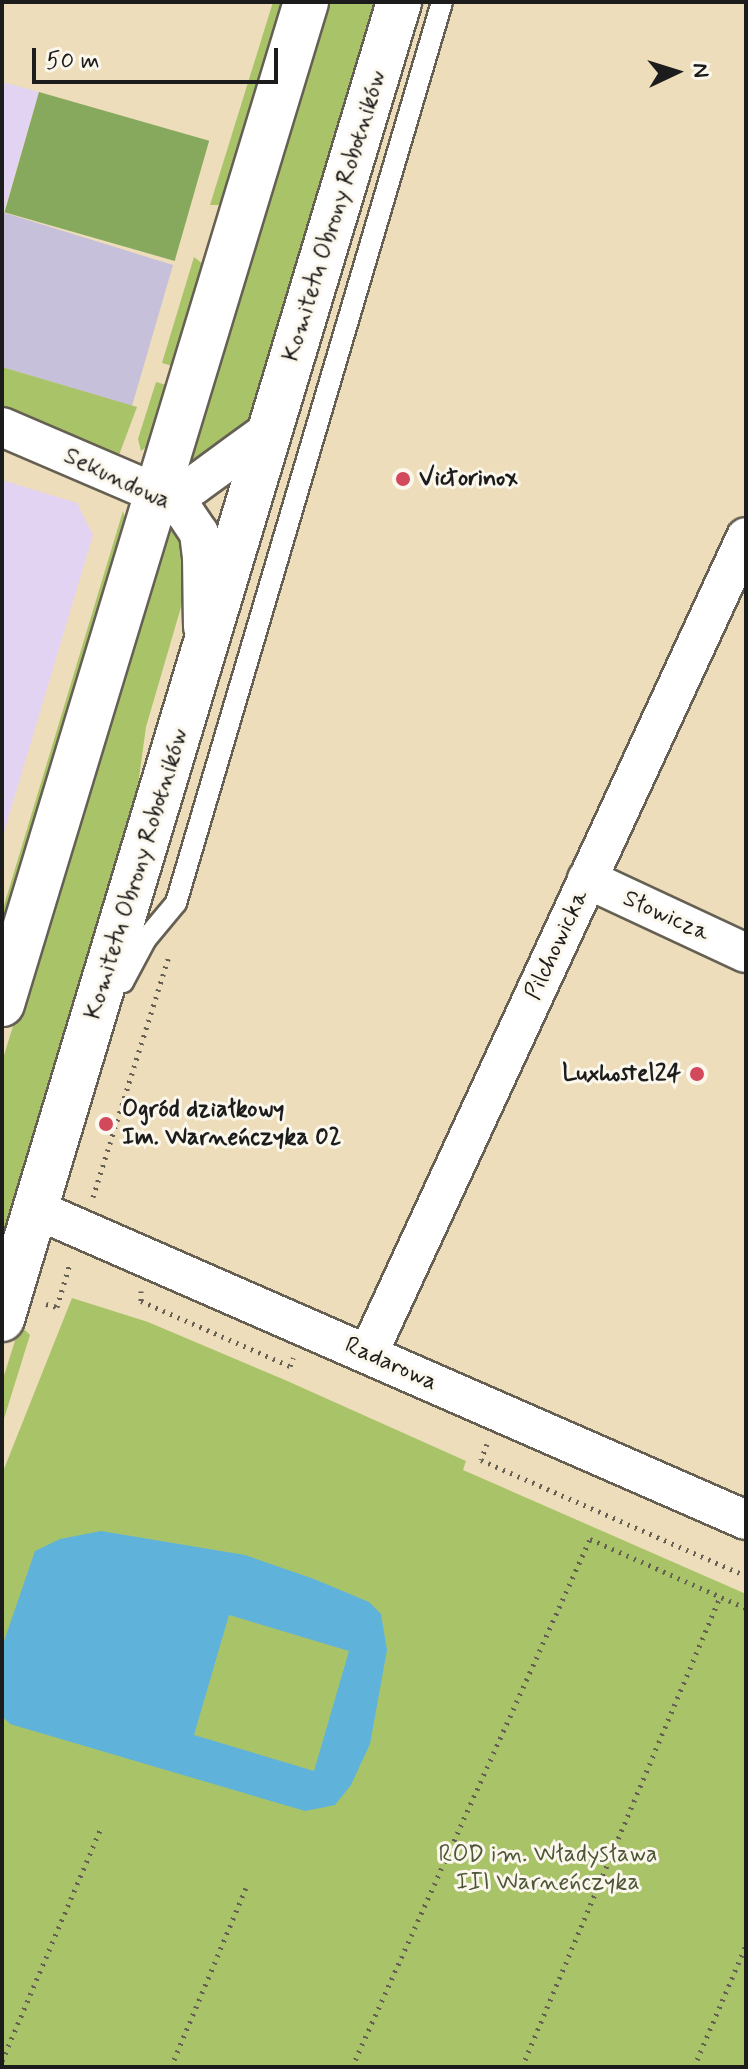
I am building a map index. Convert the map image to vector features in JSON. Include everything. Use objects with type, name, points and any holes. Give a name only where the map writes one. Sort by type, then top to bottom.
[{"type":"street","points":[[2,1004],[306,2]]},
{"type":"street","name":"Komitetu Obrony Robotników","points":[[2,1319],[399,2]]},
{"type":"street","name":"Sekundowa","points":[[2,427],[156,493],[184,511],[199,533],[203,654]]},
{"type":"street","points":[[156,493],[193,486],[271,429]]},
{"type":"street","name":"Pilchowicka","points":[[368,1354],[746,537]]},
{"type":"street","name":"Słowicza","points":[[587,879],[746,953]]},
{"type":"street","name":"Radarowa","points":[[35,1209],[746,1520]]},
{"type":"lane","points":[[106,981],[123,982],[146,939],[176,903],[442,2]]},
{"type":"path","points":[[90,1202],[176,932],[176,903]]},
{"type":"path","points":[[43,1303],[57,1307],[73,1255]]},
{"type":"path","points":[[492,1431],[481,1460],[746,1576]]},
{"type":"path","points":[[352,2067],[590,1539],[746,1608]]},
{"type":"path","points":[[522,2067],[720,1597]]},
{"type":"path","points":[[2,2061],[101,1828]]},
{"type":"path","points":[[171,2067],[246,1888]]},
{"type":"path","points":[[694,2067],[746,1945]]},
{"type":"shaded area","points":[[2,82],[39,92],[4,212],[2,212]]},
{"type":"shaded area","points":[[2,212],[173,265],[132,406],[2,367]]},
{"type":"shaded area","points":[[2,480],[77,503],[93,535],[2,839]]},
{"type":"green space","points":[[273,2],[289,2],[223,205],[210,205]]},
{"type":"green space","points":[[323,2],[379,2],[258,402],[242,429],[191,469],[182,468]]},
{"type":"green space","points":[[39,92],[209,141],[175,261],[5,212]]},
{"type":"green space","points":[[194,257],[204,265],[176,367],[162,363]]},
{"type":"green space","points":[[2,367],[137,407],[119,455],[2,407]]},
{"type":"green space","points":[[156,382],[170,386],[149,445],[141,451],[138,439]]},
{"type":"green space","points":[[123,511],[127,526],[2,948],[2,912]]},
{"type":"green space","points":[[167,522],[183,532],[188,583],[146,727],[134,814],[2,1256],[2,1062]]},
{"type":"green space","name":"ROD im. Władysława III Warneńczyka","points":[[72,1298],[148,1322],[285,1380],[466,1461],[463,1470],[746,1594],[746,2067],[2,2067],[2,1474]]},
{"type":"green space","points":[[20,1325],[30,1335],[2,1425],[2,1382]]},
{"type":"water","points":[[101,1531],[245,1555],[369,1602],[381,1614],[387,1650],[370,1744],[351,1785],[335,1805],[305,1811],[10,1724],[2,1716],[2,1647],[35,1551],[60,1539]],"holes":[[[229,1615],[349,1651],[314,1771],[194,1735]]]},
{"type":"place","name":"Victorinox","points":[[403,479]]},
{"type":"place","name":"Luxhostel24","points":[[697,1074]]},
{"type":"place","name":"Ogród działkowy Im. Warneńczyka 02","points":[[106,1124]]}]
